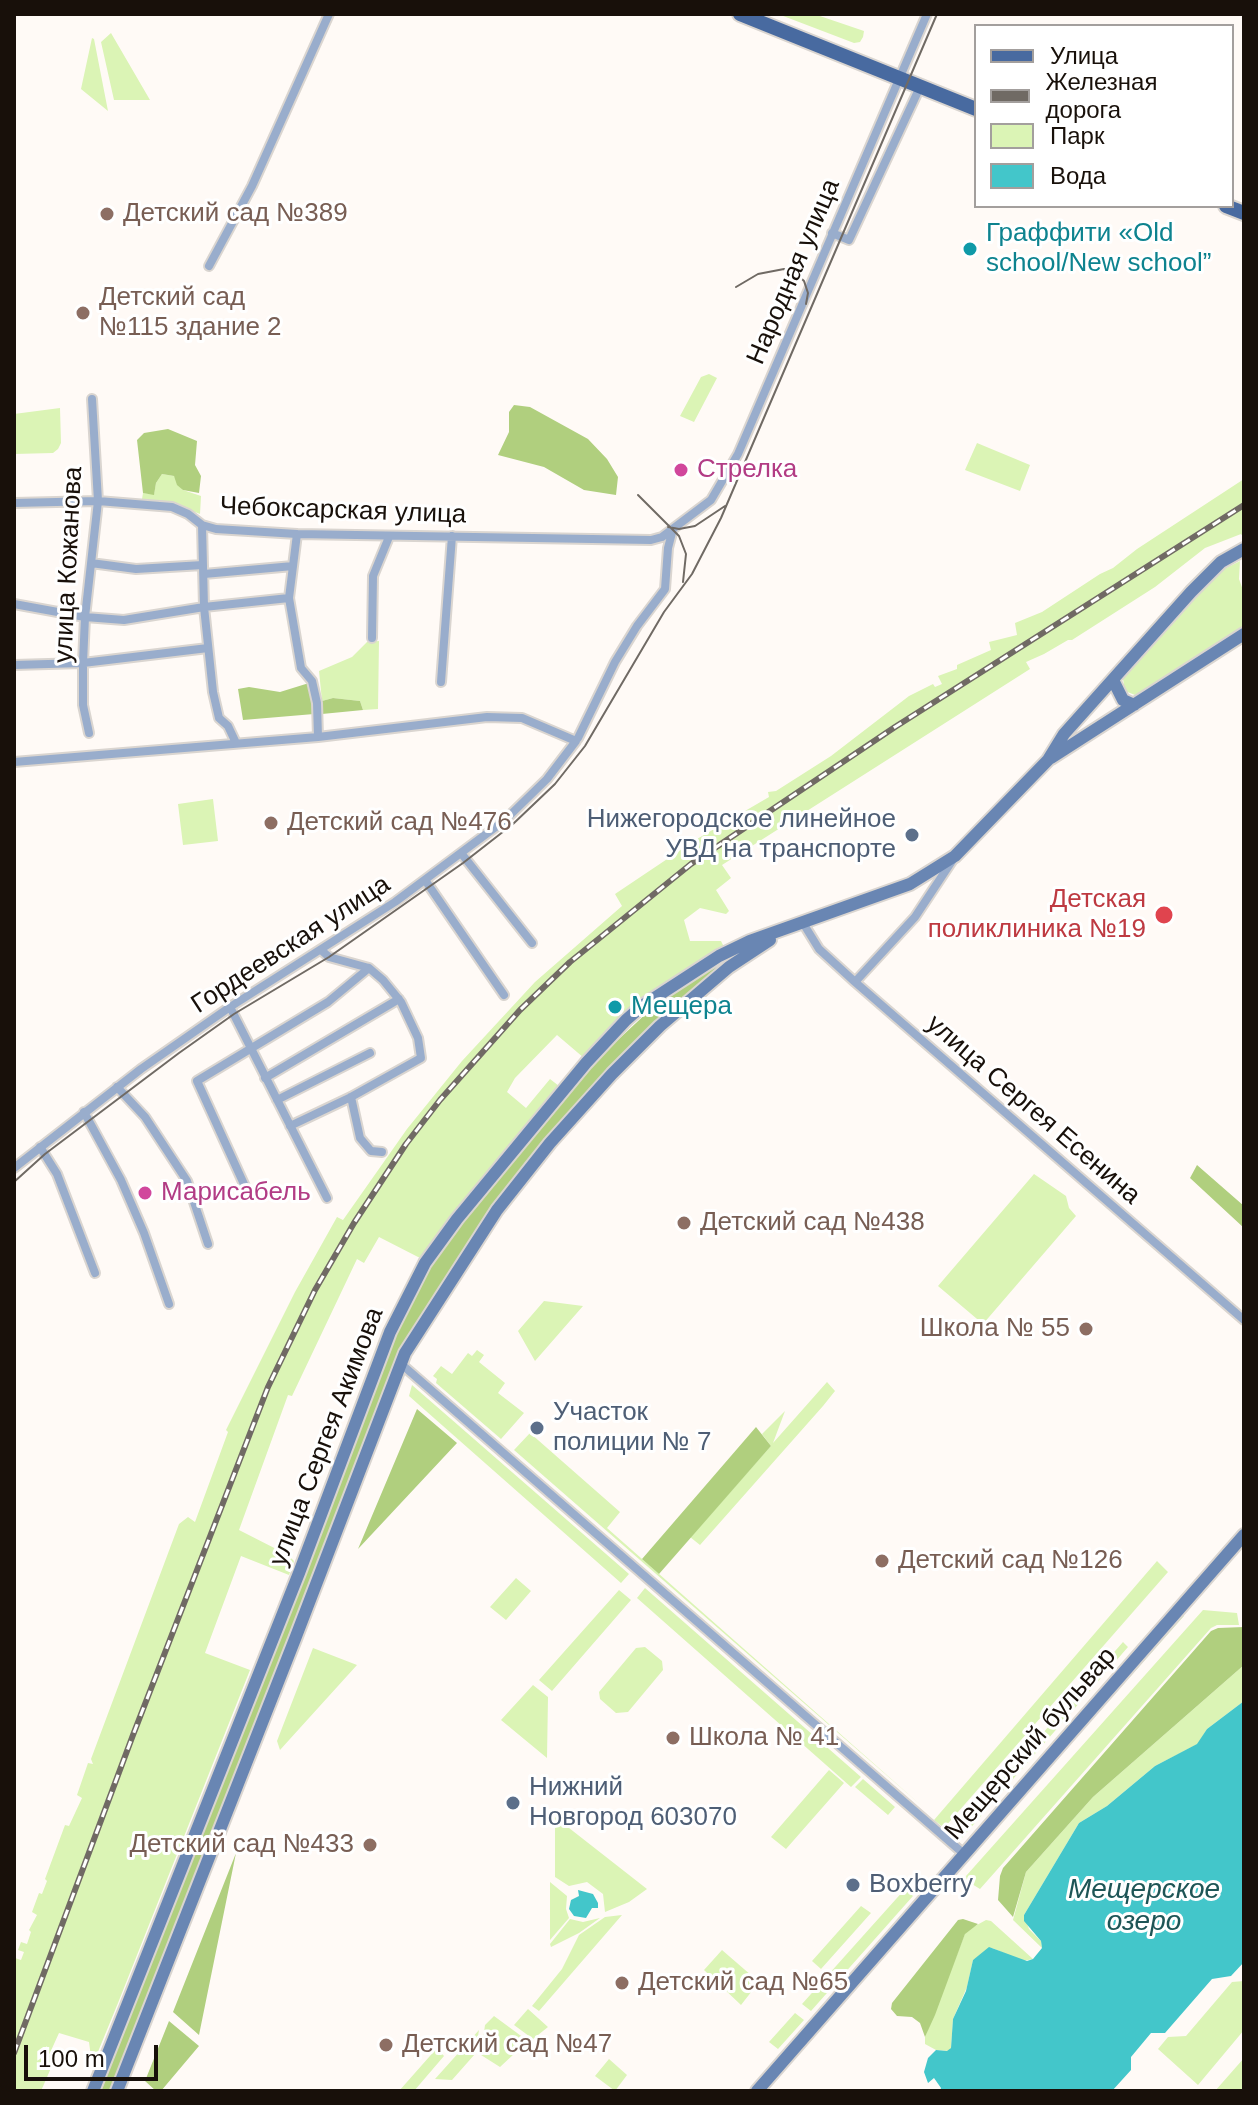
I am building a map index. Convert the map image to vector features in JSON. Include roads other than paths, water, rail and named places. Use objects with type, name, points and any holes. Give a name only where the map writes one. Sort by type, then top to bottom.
[{"type":"main road","points":[[740,14],[974,108]]},
{"type":"main road","name":"улица Сергея Акимова","points":[[117,2091],[400,1363],[436,1301],[497,1210],[550,1143],[612,1074],[660,1026],[729,967],[783,932],[910,884],[972,842],[1048,760],[1064,734],[1221,562],[1244,549]]},
{"type":"main road","name":"улица Сергея Акимова","points":[[1048,760],[1244,634]]},
{"type":"main road","points":[[1113,680],[1123,700],[1134,705]]},
{"type":"main road","name":"улица Сергея Акимова","points":[[93,2091],[299,1573],[382,1352],[415,1280],[457,1219],[586,1063],[626,1020],[722,954],[750,941],[783,932]]},
{"type":"main road","points":[[722,954],[728,956],[731,962],[729,967]]},
{"type":"main road","name":"Мещерский бульвар","points":[[757,2091],[1244,1535]]},
{"type":"street","points":[[209,266],[252,186],[329,14]]},
{"type":"street","name":"Народная улица","points":[[673,529],[711,500],[725,481],[927,14]]},
{"type":"street","points":[[832,233],[849,240],[920,87]]},
{"type":"street","name":"улица Кожанова","points":[[89,733],[83,705],[83,663],[98,501],[92,399]]},
{"type":"street","name":"Чебоксарская улица","points":[[14,503],[98,501],[172,507],[202,525],[216,529],[297,534],[651,540],[673,529]]},
{"type":"street","points":[[202,525],[208,648],[219,718],[228,726],[236,743]]},
{"type":"street","name":"Гордеевская улица","points":[[14,1168],[117,1087],[230,1007],[425,880],[505,820],[547,779],[577,739],[622,650],[665,589],[668,548],[673,529]]},
{"type":"street","points":[[297,534],[289,598],[301,668],[312,681],[317,703],[318,737]]},
{"type":"street","points":[[441,682],[452,536]]},
{"type":"street","points":[[372,638],[373,576],[389,537]]},
{"type":"street","points":[[91,563],[136,569],[293,566]]},
{"type":"street","points":[[14,604],[85,617],[124,620],[289,598]]},
{"type":"street","points":[[14,665],[83,663],[208,648]]},
{"type":"street","points":[[14,762],[318,737],[487,717],[522,718],[577,739]]},
{"type":"street","points":[[461,853],[532,943]]},
{"type":"street","points":[[855,982],[915,917],[955,856]]},
{"type":"street","points":[[425,880],[504,995]]},
{"type":"street","name":"улица Сергея Есенина","points":[[803,923],[819,949],[855,982],[1244,1320]]},
{"type":"street","points":[[290,1126],[421,1058],[418,1038],[399,999],[369,968],[329,957],[321,950]]},
{"type":"street","points":[[248,1193],[197,1081],[328,1002],[369,968]]},
{"type":"street","points":[[265,1078],[399,999]]},
{"type":"street","points":[[230,1007],[327,1198]]},
{"type":"street","points":[[277,1100],[370,1053]]},
{"type":"street","points":[[117,1087],[145,1117],[187,1181],[208,1244]]},
{"type":"street","points":[[351,1097],[360,1138],[371,1151],[382,1152]]},
{"type":"street","points":[[84,1112],[121,1180],[169,1304]]},
{"type":"street","points":[[40,1147],[57,1174],[95,1273]]},
{"type":"street","points":[[400,1363],[964,1854]]},
{"type":"water","name":"Мещерское озеро","points":[[1244,1701],[1244,1962],[1231,1976],[1212,1979],[1165,2033],[1151,2033],[1131,2057],[1131,2070],[1112,2091],[940,2091],[934,2078],[928,2083],[924,2072],[928,2058],[936,2050],[947,2051],[951,2048],[953,2019],[966,1991],[973,1960],[989,1947],[1027,1961],[1033,1959],[1042,1948],[1041,1941],[1024,1921],[1024,1915],[1079,1823],[1107,1806],[1155,1766],[1197,1744],[1207,1729]]},
{"type":"water","points":[[578,1890],[593,1894],[598,1903],[598,1908],[592,1908],[586,1918],[574,1916],[569,1909],[571,1900],[579,1896]]},
{"type":"tram line","points":[[14,1182],[45,1154],[179,1053],[234,1014],[329,957],[463,863],[513,824],[555,784],[585,746],[664,612],[692,574],[721,518],[937,14]]},
{"type":"tram line","points":[[736,287],[758,274],[784,269],[793,271],[804,281],[808,293],[806,304]]},
{"type":"tram line","points":[[638,495],[679,536],[686,554],[683,582]]},
{"type":"tram line","points":[[668,527],[679,529],[695,526],[725,506]]},
{"type":"railway","points":[[14,2053],[268,1387],[315,1290],[354,1223],[406,1144],[440,1100],[520,1010],[570,962],[691,864],[895,727],[1244,505]]},
{"type":"place","name":"Детский сад №389","points":[[107,214]]},
{"type":"place","name":"Граффити «Old school/New school”","points":[[970,249]]},
{"type":"place","name":"Детский сад №115 здание 2","points":[[83,313]]},
{"type":"place","name":"Стрелка","points":[[681,470]]},
{"type":"place","name":"Детский сад №476","points":[[271,823]]},
{"type":"place","name":"Нижегородское линейное УВД на транспорте","points":[[912,835]]},
{"type":"place","name":"Детская поликлиника №19","points":[[1164,915]]},
{"type":"place","name":"Мещера","points":[[615,1007]]},
{"type":"place","name":"Марисабель","points":[[145,1193]]},
{"type":"place","name":"Детский сад №438","points":[[684,1223]]},
{"type":"place","name":"Школа № 55","points":[[1086,1329]]},
{"type":"place","name":"Участок полиции № 7","points":[[537,1428]]},
{"type":"place","name":"Детский сад №126","points":[[882,1561]]},
{"type":"place","name":"Школа № 41","points":[[673,1738]]},
{"type":"place","name":"Нижний Новгород 603070","points":[[513,1803]]},
{"type":"place","name":"Детский сад №433","points":[[370,1845]]},
{"type":"place","name":"Boxberry","points":[[853,1885]]},
{"type":"place","name":"Детский сад №65","points":[[622,1983]]},
{"type":"place","name":"Детский сад №47","points":[[386,2045]]}]
